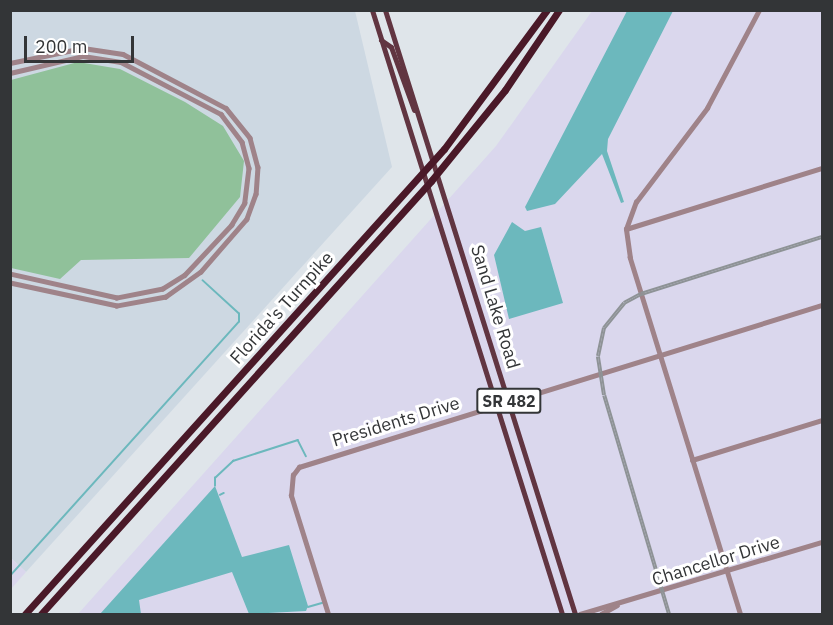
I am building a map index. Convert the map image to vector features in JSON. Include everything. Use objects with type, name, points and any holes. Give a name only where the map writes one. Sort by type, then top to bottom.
[{"type":"highway","name":"Florida's Turnpike","points":[[25,615],[438,156],[496,84],[547,10]]},
{"type":"highway","name":"Florida's Turnpike","points":[[41,615],[431,181],[505,90],[559,10]]},
{"type":"main road","name":"SR 482","points":[[372,10],[381,40]]},
{"type":"main road","name":"SR 482","points":[[385,10],[420,122]]},
{"type":"main road","points":[[381,40],[391,47],[408,99],[420,122]]},
{"type":"main road","name":"Sand Lake Road","points":[[381,40],[562,615]]},
{"type":"main road","name":"Sand Lake Road","points":[[420,122],[575,615]]},
{"type":"street","points":[[740,615],[630,258],[626,229],[636,202],[707,108],[759,10]]},
{"type":"street","points":[[10,63],[82,48],[109,50],[138,61],[213,99],[235,116],[255,152],[258,181],[253,206],[238,231],[191,282],[166,297],[117,306],[10,283]]},
{"type":"street","points":[[10,73],[83,56],[121,62],[221,114],[242,142],[249,168],[245,203],[236,220],[190,271],[162,289],[117,298],[10,274]]},
{"type":"street","points":[[626,229],[822,168]]},
{"type":"street","name":"Presidents Drive","points":[[328,615],[291,496],[293,475],[307,464],[822,305]]},
{"type":"street","points":[[692,460],[822,420]]},
{"type":"street","name":"Chancellor Drive","points":[[580,615],[594,608],[617,605],[822,542]]},
{"type":"street","name":"Chancellor Drive","points":[[601,615],[617,605]]},
{"type":"shaded area","points":[[11,11],[355,11],[392,167],[26,572],[11,558]]},
{"type":"shaded area","points":[[592,11],[822,11],[822,614],[78,614],[496,146]]},
{"type":"shaded area","points":[[11,558],[26,572],[11,589]]},
{"type":"green space","points":[[78,62],[120,69],[185,102],[223,126],[244,161],[240,197],[189,258],[81,260],[60,279],[11,268],[11,80]]},
{"type":"water","points":[[627,11],[673,11],[608,139],[607,151],[624,202],[621,203],[602,154],[555,204],[527,211],[525,207]]},
{"type":"water","points":[[512,222],[525,231],[541,227],[563,303],[509,319],[494,255]]},
{"type":"water","points":[[215,486],[242,557],[289,545],[308,606],[306,611],[249,614],[232,572],[139,600],[141,614],[100,614]]},
{"type":"waterway","points":[[10,576],[239,322],[239,314],[203,281]]},
{"type":"waterway","points":[[215,486],[215,478],[233,461],[298,440],[306,456]]},
{"type":"waterway","points":[[220,495],[224,493]]},
{"type":"waterway","points":[[308,607],[322,603]]},
{"type":"railway","points":[[669,614],[604,395],[598,356],[604,328],[624,303],[641,294],[822,237]]}]
